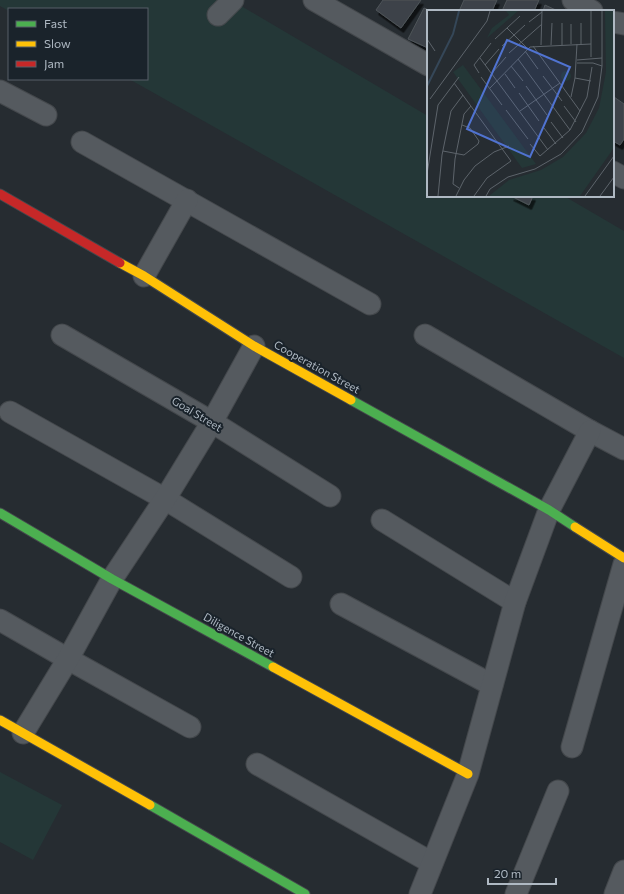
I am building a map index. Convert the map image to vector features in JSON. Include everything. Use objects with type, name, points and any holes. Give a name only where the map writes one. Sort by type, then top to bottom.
[{"type":"street","points":[[218,15],[233,0]]},
{"type":"street","points":[[314,0],[427,65]]},
{"type":"street","points":[[573,0],[590,10]]},
{"type":"street","points":[[614,22],[624,24]]},
{"type":"street","points":[[0,91],[46,115]]},
{"type":"street","points":[[82,142],[370,304]]},
{"type":"street","points":[[614,173],[624,178]]},
{"type":"street","name":"Cooperation Street","points":[[0,194],[144,276],[254,346],[548,510],[624,558]]},
{"type":"street","points":[[144,276],[187,200]]},
{"type":"street","name":"Goal Street","points":[[62,335],[212,422],[330,496]]},
{"type":"street","points":[[425,335],[590,431],[624,449]]},
{"type":"street","points":[[23,733],[68,659],[112,579],[165,499],[212,422],[254,346]]},
{"type":"street","points":[[10,412],[165,499],[291,577]]},
{"type":"street","points":[[420,894],[468,774],[515,602],[548,510],[590,431]]},
{"type":"street","name":"Diligence Street","points":[[0,514],[112,579],[468,774]]},
{"type":"street","points":[[382,520],[515,602]]},
{"type":"street","points":[[572,747],[624,564]]},
{"type":"street","points":[[341,604],[492,685]]},
{"type":"street","points":[[0,620],[190,727]]},
{"type":"street","points":[[0,720],[305,894]]},
{"type":"street","points":[[257,764],[432,863]]},
{"type":"street","points":[[516,894],[558,791]]},
{"type":"street","points":[[615,894],[624,871]]},
{"type":"shaded area","points":[[0,0],[231,0],[427,115],[427,197],[566,197],[624,231],[624,358],[131,80],[148,80],[148,8],[8,8],[8,10],[0,6]]},
{"type":"shaded area","points":[[0,772],[62,805],[33,860],[0,842]]},
{"type":"building","points":[[383,0],[421,0],[401,28],[376,10]]},
{"type":"building","points":[[464,0],[497,0],[492,10],[460,9]]},
{"type":"building","points":[[507,0],[539,0],[534,10],[502,10]]},
{"type":"building","points":[[545,5],[556,10],[543,10]]},
{"type":"building","points":[[424,8],[429,10],[427,10],[427,48],[408,39]]},
{"type":"building","points":[[614,97],[624,104],[624,139],[620,145],[614,142]]},
{"type":"building","points":[[513,197],[533,197],[529,205]]},
{"type":"traffic: fast","points":[[351,400],[549,510],[575,527]]},
{"type":"traffic: fast","points":[[0,513],[112,579],[273,667]]},
{"type":"traffic: fast","points":[[150,805],[305,894]]},
{"type":"traffic: slow","points":[[120,263],[144,276],[254,346],[351,400]]},
{"type":"traffic: slow","points":[[575,527],[624,558]]},
{"type":"traffic: slow","points":[[273,667],[468,774]]},
{"type":"traffic: slow","points":[[0,720],[150,805]]},
{"type":"traffic: jam","points":[[0,194],[120,263]]}]
